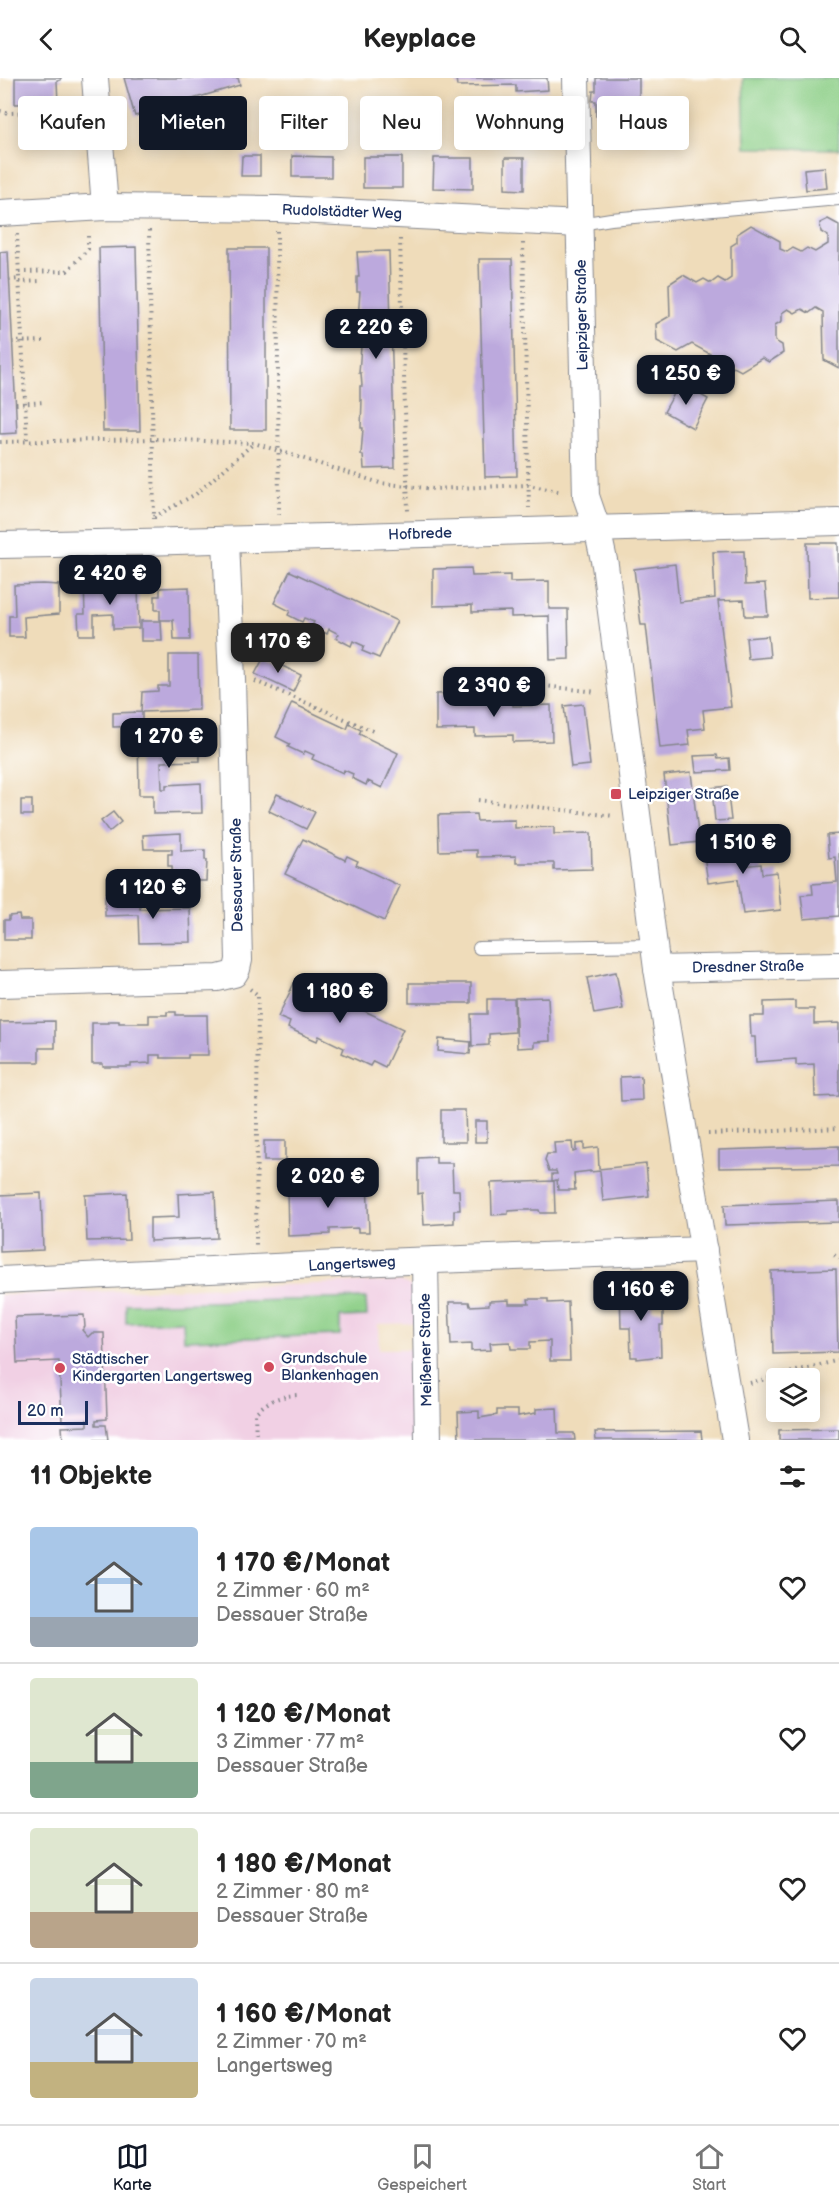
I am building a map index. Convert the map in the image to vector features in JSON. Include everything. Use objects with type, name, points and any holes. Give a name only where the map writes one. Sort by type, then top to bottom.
[{"type":"street","points":[[95,78],[96,96]]},
{"type":"street","name":"Leipziger Straße","points":[[576,78],[586,496],[597,528],[605,565],[655,957],[735,1440]]},
{"type":"street","points":[[96,208],[97,150]]},
{"type":"street","name":"Rudolstädter Weg","points":[[8,213],[96,208],[277,209],[580,224]]},
{"type":"street","name":"Hofbrede","points":[[0,545],[154,543],[839,522]]},
{"type":"street","name":"Dessauer Straße","points":[[226,541],[232,679],[238,960],[234,974]]},
{"type":"street","name":"Dresdner Straße","points":[[655,957],[839,964]]},
{"type":"street","points":[[0,984],[218,978],[234,974]]},
{"type":"street","name":"Langertsweg","points":[[0,1280],[704,1250]]},
{"type":"street","name":"Meißener Straße","points":[[425,1261],[428,1440]]},
{"type":"lane","points":[[580,224],[611,219],[839,199]]},
{"type":"lane","points":[[479,948],[655,957]]},
{"type":"path","points":[[0,111],[18,113]]},
{"type":"path","points":[[19,272],[67,271],[88,249],[96,208]]},
{"type":"path","points":[[148,208],[154,543]]},
{"type":"path","points":[[277,209],[279,515]]},
{"type":"path","points":[[8,213],[19,272],[27,441]]},
{"type":"path","points":[[400,214],[408,511]]},
{"type":"path","points":[[522,221],[529,507]]},
{"type":"path","points":[[9,280],[41,281]]},
{"type":"path","points":[[12,342],[43,341]]},
{"type":"path","points":[[16,404],[45,402]]},
{"type":"path","points":[[0,442],[153,439],[254,443],[380,483],[434,489],[528,485],[586,496]]},
{"type":"path","points":[[154,517],[196,494],[254,443]]},
{"type":"path","points":[[466,677],[603,693],[621,691]]},
{"type":"path","points":[[232,679],[252,679],[373,731]]},
{"type":"path","points":[[478,801],[612,816],[637,815]]},
{"type":"path","points":[[234,974],[258,996],[256,1269]]},
{"type":"path","points":[[683,1137],[839,1128]]},
{"type":"path","points":[[834,1255],[839,1258]]},
{"type":"path","points":[[727,1389],[839,1360]]},
{"type":"path","points":[[256,1440],[255,1413],[268,1401],[280,1396],[298,1395]]},
{"type":"shaded area","name":"Grundschule Blankenhagen","points":[[401,1281],[411,1286],[417,1299],[417,1323],[378,1324],[379,1349],[417,1349],[418,1440],[0,1440],[0,1295]]},
{"type":"green space","points":[[743,78],[839,78],[839,149],[745,148]]},
{"type":"green space","points":[[366,1298],[367,1316],[340,1317],[340,1335],[184,1340],[183,1321],[126,1323],[126,1304]]},
{"type":"building","points":[[15,78],[61,78],[57,81],[58,96],[18,96],[18,104],[15,104]]},
{"type":"building","points":[[124,78],[238,78],[240,85],[203,96],[139,96],[139,115],[135,116]]},
{"type":"building","points":[[456,78],[547,78],[548,90],[516,92],[516,85],[457,86]]},
{"type":"building","points":[[596,78],[639,78],[639,96],[597,96],[597,116],[596,101],[592,101],[593,91],[596,91]]},
{"type":"building","points":[[242,156],[260,156],[260,176],[241,176]]},
{"type":"building","points":[[292,156],[331,157],[331,177],[292,177]]},
{"type":"building","points":[[363,157],[402,157],[402,188],[363,188]]},
{"type":"building","points":[[434,158],[473,158],[473,189],[433,188]]},
{"type":"building","points":[[505,158],[524,158],[524,190],[505,189]]},
{"type":"building","points":[[825,167],[827,188],[806,190],[804,169]]},
{"type":"building","points":[[828,219],[839,225],[839,368],[824,360],[823,312],[816,308],[809,313],[802,309],[795,313],[788,309],[782,313],[782,321],[775,325],[775,341],[782,345],[783,353],[769,362],[762,358],[741,371],[734,367],[727,371],[713,363],[712,355],[692,344],[678,352],[657,341],[656,324],[670,316],[669,284],[683,275],[697,283],[704,279],[711,283],[718,278],[725,282],[731,278],[731,246],[737,242],[737,234],[751,225],[780,241],[780,249],[787,252],[793,248],[801,252],[807,248],[815,252],[828,244],[828,236],[821,232],[820,223]]},
{"type":"building","points":[[136,247],[140,431],[103,431],[99,248]]},
{"type":"building","points":[[229,248],[266,248],[266,430],[230,430]]},
{"type":"building","points":[[8,251],[17,433],[0,434],[0,252]]},
{"type":"building","points":[[389,251],[395,468],[364,469],[363,455],[361,455],[363,428],[361,428],[362,400],[360,401],[360,386],[362,386],[361,373],[359,373],[361,346],[359,346],[358,332],[361,331],[360,318],[358,318],[360,292],[357,292],[357,277],[359,277],[357,252]]},
{"type":"building","points":[[479,259],[512,259],[517,476],[485,477]]},
{"type":"building","points":[[680,383],[708,399],[693,428],[664,412]]},
{"type":"building","points":[[807,543],[838,543],[839,597],[808,598]]},
{"type":"building","points":[[744,551],[745,585],[765,584],[768,616],[745,616],[744,600],[718,601],[731,707],[703,710],[705,728],[688,730],[690,745],[660,748],[646,625],[641,625],[634,569],[675,564],[679,602],[715,598],[713,552]]},
{"type":"building","points":[[471,568],[472,576],[510,575],[510,582],[549,581],[549,609],[568,609],[569,659],[550,660],[549,616],[511,617],[511,611],[472,612],[472,605],[433,606],[433,569]]},
{"type":"building","points":[[290,571],[397,621],[379,658],[362,651],[364,646],[353,641],[351,646],[336,638],[339,634],[329,629],[327,634],[312,626],[314,622],[304,618],[302,622],[288,615],[290,611],[274,603]]},
{"type":"building","points":[[113,582],[113,584],[138,583],[139,628],[113,629],[113,614],[94,615],[94,635],[79,635],[78,614],[85,614],[84,583]]},
{"type":"building","points":[[14,585],[59,585],[59,614],[24,617],[25,637],[9,637],[9,616],[15,616]]},
{"type":"building","points":[[189,587],[190,640],[174,640],[173,620],[160,620],[160,610],[155,610],[155,596],[160,596],[160,588]]},
{"type":"building","points":[[141,621],[161,621],[162,641],[141,641]]},
{"type":"building","points":[[768,636],[770,657],[748,659],[746,638]]},
{"type":"building","points":[[169,655],[198,655],[199,710],[142,712],[142,726],[113,727],[113,713],[141,712],[142,692],[158,691],[158,686],[169,686]]},
{"type":"building","points":[[264,657],[301,675],[293,692],[255,674]]},
{"type":"building","points":[[474,693],[474,700],[512,699],[513,706],[551,705],[552,741],[513,742],[513,735],[475,736],[475,729],[436,730],[436,694]]},
{"type":"building","points":[[292,703],[347,729],[349,724],[361,730],[359,734],[398,753],[382,788],[368,781],[366,785],[352,778],[353,774],[344,770],[343,773],[312,759],[314,755],[305,751],[303,754],[288,747],[290,744],[276,737]]},
{"type":"building","points":[[583,704],[590,765],[571,767],[564,706]]},
{"type":"building","points":[[199,728],[200,761],[161,762],[162,789],[166,789],[166,785],[201,783],[202,813],[153,814],[153,795],[139,795],[138,730]]},
{"type":"building","points":[[717,755],[718,759],[729,758],[730,770],[696,772],[694,756]]},
{"type":"building","points":[[691,772],[699,842],[672,845],[664,775]]},
{"type":"building","points":[[727,786],[731,820],[715,821],[712,788]]},
{"type":"building","points":[[277,794],[315,812],[306,829],[269,811]]},
{"type":"building","points":[[21,800],[32,800],[32,815],[21,815]]},
{"type":"building","points":[[113,812],[121,822],[109,832],[101,821]]},
{"type":"building","points":[[476,814],[477,821],[515,820],[515,828],[554,827],[554,834],[591,833],[592,869],[554,870],[554,863],[516,863],[516,856],[477,857],[477,850],[439,851],[438,815]]},
{"type":"building","points":[[741,827],[742,866],[761,864],[762,874],[777,872],[781,910],[743,914],[738,879],[708,883],[704,855],[721,853],[719,830]]},
{"type":"building","points":[[181,833],[181,851],[205,850],[205,860],[207,860],[206,881],[190,881],[190,888],[173,888],[172,866],[168,866],[168,854],[172,854],[172,849],[144,849],[143,835]]},
{"type":"building","points":[[839,834],[839,916],[804,919],[801,895],[813,894],[812,884],[837,882],[835,857],[829,858],[827,835]]},
{"type":"building","points":[[303,839],[345,860],[347,856],[358,861],[356,865],[400,886],[384,921],[285,874]]},
{"type":"building","points":[[139,895],[140,909],[190,908],[191,942],[139,943],[138,915],[105,916],[105,896]]},
{"type":"building","points":[[19,915],[20,920],[31,920],[31,940],[4,940],[4,920],[9,920],[9,916]]},
{"type":"building","points":[[616,972],[623,1009],[594,1014],[587,978]]},
{"type":"building","points":[[296,979],[403,1029],[385,1067],[373,1061],[370,1066],[342,1053],[344,1048],[319,1036],[317,1041],[288,1028],[290,1022],[278,1017]]},
{"type":"building","points":[[409,983],[471,983],[471,1003],[409,1003]]},
{"type":"building","points":[[548,997],[550,1041],[534,1042],[534,1047],[517,1048],[515,998]]},
{"type":"building","points":[[487,999],[514,999],[515,1032],[489,1034],[489,1045],[472,1046],[471,1014],[487,1014]]},
{"type":"building","points":[[795,1001],[795,1009],[814,1009],[814,1024],[839,1023],[839,1096],[815,1097],[814,1064],[796,1065],[796,1059],[756,1062],[755,1037],[751,1037],[750,1016],[764,1016],[764,1002]]},
{"type":"building","points":[[167,1012],[176,1012],[176,1015],[207,1015],[208,1055],[160,1058],[160,1055],[150,1055],[150,1063],[131,1064],[131,1067],[103,1067],[103,1064],[92,1064],[92,1023],[119,1021],[119,1023],[149,1023],[149,1015],[167,1015]]},
{"type":"building","points":[[55,1021],[55,1048],[39,1048],[39,1062],[0,1062],[0,1022]]},
{"type":"building","points":[[439,1039],[471,1042],[470,1054],[438,1051]]},
{"type":"building","points":[[641,1076],[642,1100],[621,1101],[620,1077]]},
{"type":"building","points":[[441,1110],[465,1110],[466,1142],[441,1142]]},
{"type":"building","points":[[475,1121],[487,1121],[487,1142],[475,1142]]},
{"type":"building","points":[[264,1141],[285,1141],[285,1161],[264,1161]]},
{"type":"building","points":[[572,1142],[573,1152],[576,1151],[576,1144],[584,1143],[584,1149],[598,1147],[599,1169],[646,1164],[649,1196],[603,1201],[600,1171],[574,1173],[575,1190],[558,1190],[557,1180],[552,1181],[552,1174],[557,1174],[556,1171],[549,1171],[545,1160],[547,1154],[555,1154],[554,1143]]},
{"type":"building","points":[[839,1146],[839,1166],[719,1168],[719,1150]]},
{"type":"building","points":[[436,1157],[436,1163],[452,1163],[453,1190],[459,1190],[460,1210],[454,1210],[454,1223],[424,1225],[422,1193],[418,1194],[418,1158]]},
{"type":"building","points":[[367,1179],[369,1232],[358,1232],[358,1228],[330,1229],[330,1234],[288,1236],[287,1187],[355,1186],[355,1180]]},
{"type":"building","points":[[554,1181],[555,1213],[523,1210],[492,1215],[491,1183]]},
{"type":"building","points":[[215,1192],[217,1238],[150,1241],[150,1218],[179,1217],[178,1194]]},
{"type":"building","points":[[41,1193],[43,1250],[0,1252],[0,1195]]},
{"type":"building","points":[[127,1193],[129,1240],[87,1241],[85,1195]]},
{"type":"building","points":[[839,1201],[839,1222],[725,1225],[724,1205]]},
{"type":"building","points":[[836,1269],[838,1352],[773,1354],[771,1271]]},
{"type":"building","points":[[651,1286],[652,1311],[663,1310],[663,1325],[660,1325],[661,1356],[637,1359],[637,1357],[631,1357],[630,1328],[621,1328],[620,1288]]},
{"type":"building","points":[[528,1299],[548,1299],[548,1303],[568,1302],[570,1361],[550,1361],[550,1341],[530,1342],[530,1349],[511,1349],[510,1342],[490,1343],[491,1350],[471,1351],[471,1344],[451,1345],[449,1302],[469,1302],[470,1306],[489,1305],[489,1301],[509,1300],[509,1304],[529,1304]]},
{"type":"building","points":[[84,1315],[85,1327],[82,1330],[88,1337],[92,1333],[104,1333],[107,1419],[96,1420],[96,1425],[106,1425],[108,1440],[63,1440],[62,1427],[87,1426],[87,1420],[62,1421],[59,1361],[17,1363],[15,1317]]},
{"type":"building","points":[[557,1408],[558,1433],[574,1433],[575,1440],[459,1440],[458,1412],[479,1411],[479,1418],[497,1415],[497,1410],[518,1410],[518,1416],[536,1413],[536,1409]]},
{"type":"building","points":[[839,1429],[839,1440],[779,1440],[779,1430]]},
{"type":"building","points":[[701,1431],[702,1440],[596,1440],[595,1432]]},
{"type":"place","name":"Leipziger Straße","points":[[616,794]]},
{"type":"place","name":"Grundschule Blankenhagen","points":[[269,1367]]},
{"type":"place","name":"Städtischer Kindergarten Langertsweg","points":[[60,1368]]}]
